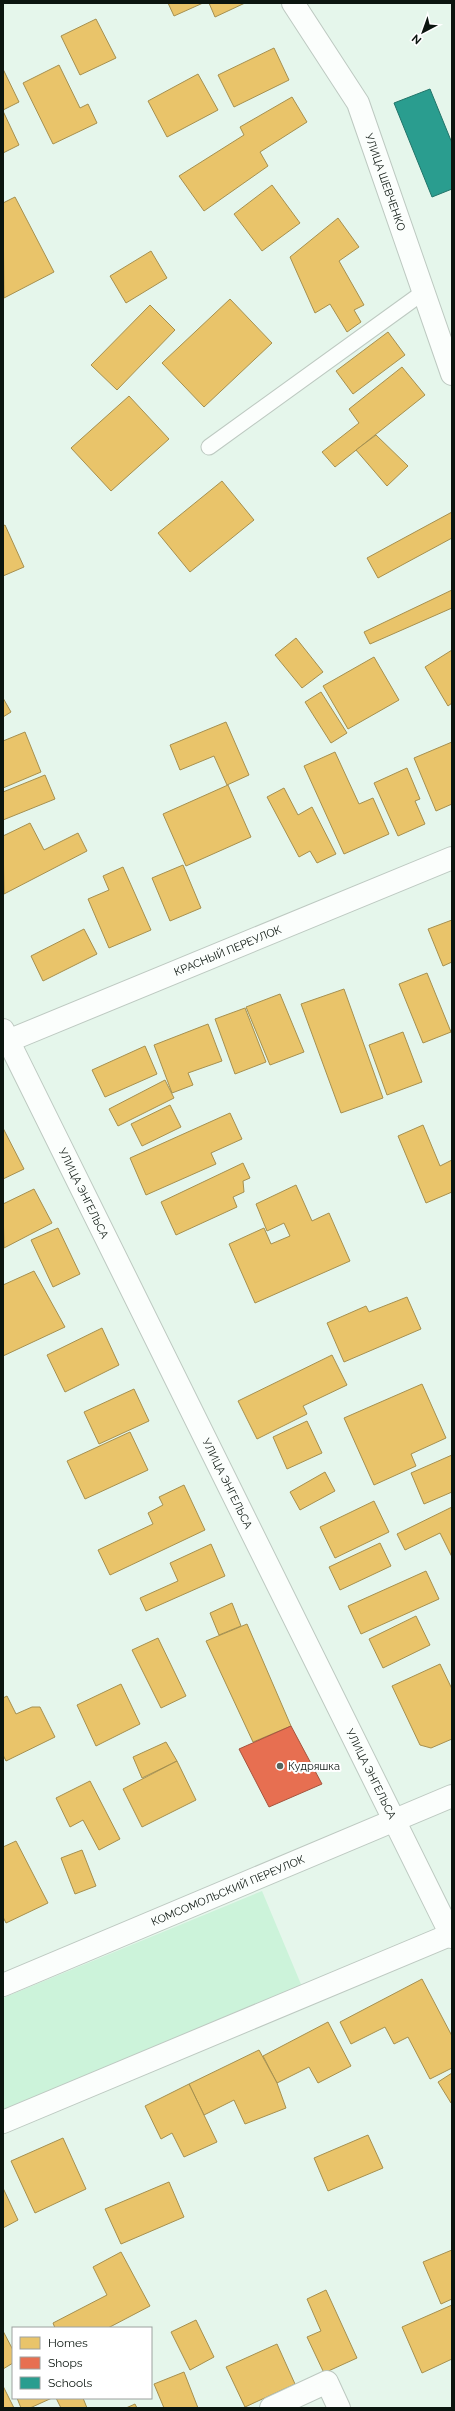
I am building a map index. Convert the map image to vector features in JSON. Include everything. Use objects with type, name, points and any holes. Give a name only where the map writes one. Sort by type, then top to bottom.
[{"type":"street","name":"УЛИЦА ШЕВЧЕНКО","points":[[293,3],[358,103],[425,291],[452,374]]},
{"type":"street","name":"КРАСНЫЙ ПЕРЕУЛОК","points":[[5,1038],[452,858]]},
{"type":"street","name":"УЛИЦА ЭНГЕЛЬСА","points":[[5,1038],[452,1936]]},
{"type":"street","name":"КОМСОМОЛЬСКИЙ ПЕРЕУЛОК","points":[[3,1984],[452,1796]]},
{"type":"street","points":[[3,2122],[452,1936]]},
{"type":"street","points":[[271,2408],[327,2382],[339,2408]]},
{"type":"lane","points":[[209,447],[425,291]]},
{"type":"green space","points":[[262,1891],[303,1989],[3,2113],[3,1998]]},
{"type":"building: Homes","points":[[168,3],[203,3],[174,16]]},
{"type":"building: Homes","points":[[209,3],[245,3],[215,17]]},
{"type":"building: Homes","points":[[96,19],[116,58],[80,75],[61,36]]},
{"type":"building: Homes","points":[[274,48],[289,80],[234,107],[218,75]]},
{"type":"building: Homes","points":[[59,65],[80,108],[88,104],[97,123],[53,144],[23,83]]},
{"type":"building: Homes","points":[[3,69],[19,102],[3,110]]},
{"type":"building: Homes","points":[[198,74],[218,110],[167,137],[148,101]]},
{"type":"building: Homes","points":[[292,97],[307,122],[260,152],[268,166],[204,211],[179,176],[244,135],[240,127]]},
{"type":"building: Homes","points":[[3,111],[19,145],[3,153]]},
{"type":"building: Homes","points":[[272,185],[300,223],[262,251],[234,214]]},
{"type":"building: Homes","points":[[15,197],[54,272],[4,298],[3,203]]},
{"type":"building: Homes","points":[[338,218],[359,247],[339,261],[364,305],[354,310],[361,322],[347,332],[330,304],[315,313],[290,257]]},
{"type":"building: Homes","points":[[151,251],[167,278],[126,303],[110,276]]},
{"type":"building: Homes","points":[[230,299],[272,343],[204,407],[162,363]]},
{"type":"building: Homes","points":[[150,305],[175,330],[117,390],[91,365]]},
{"type":"building: Homes","points":[[388,332],[405,355],[353,394],[336,371]]},
{"type":"building: Homes","points":[[402,367],[425,395],[335,467],[322,452],[359,423],[349,409]]},
{"type":"building: Homes","points":[[129,396],[169,439],[111,491],[71,448]]},
{"type":"building: Homes","points":[[376,435],[408,466],[387,486],[356,450]]},
{"type":"building: Homes","points":[[222,481],[254,520],[190,572],[158,533]]},
{"type":"building: Homes","points":[[452,512],[452,538],[378,578],[367,558]]},
{"type":"building: Homes","points":[[5,525],[24,567],[3,576],[3,526]]},
{"type":"building: Homes","points":[[452,590],[452,608],[370,644],[364,632]]},
{"type":"building: Homes","points":[[296,638],[323,672],[302,688],[275,655]]},
{"type":"building: Homes","points":[[452,650],[452,703],[448,706],[425,667]]},
{"type":"building: Homes","points":[[374,657],[399,700],[348,729],[323,686]]},
{"type":"building: Homes","points":[[321,692],[347,733],[331,743],[305,702]]},
{"type":"building: Homes","points":[[3,698],[11,712],[3,717]]},
{"type":"building: Homes","points":[[226,722],[249,775],[227,785],[214,756],[180,770],[170,745]]},
{"type":"building: Homes","points":[[25,732],[41,772],[3,788],[3,741]]},
{"type":"building: Homes","points":[[452,742],[452,804],[436,811],[414,758]]},
{"type":"building: Homes","points":[[335,752],[359,804],[373,798],[389,834],[344,854],[304,766]]},
{"type":"building: Homes","points":[[407,768],[420,799],[415,801],[425,824],[398,836],[374,783]]},
{"type":"building: Homes","points":[[45,775],[55,799],[3,820],[3,792]]},
{"type":"building: Homes","points":[[228,785],[251,837],[186,866],[163,814]]},
{"type":"building: Homes","points":[[284,788],[298,815],[312,807],[336,854],[317,863],[310,851],[299,857],[267,797]]},
{"type":"building: Homes","points":[[30,823],[44,850],[78,833],[87,851],[4,894],[3,836]]},
{"type":"building: Homes","points":[[183,865],[201,908],[170,921],[152,878]]},
{"type":"building: Homes","points":[[123,867],[151,930],[109,948],[88,899],[109,890],[103,876]]},
{"type":"building: Homes","points":[[452,920],[452,962],[443,966],[428,929]]},
{"type":"building: Homes","points":[[84,929],[97,954],[43,981],[31,956]]},
{"type":"building: Homes","points":[[427,973],[451,1032],[423,1043],[399,984]]},
{"type":"building: Homes","points":[[344,989],[383,1098],[341,1113],[301,1004]]},
{"type":"building: Homes","points":[[280,994],[304,1052],[270,1065],[246,1007]]},
{"type":"building: Homes","points":[[245,1008],[266,1062],[235,1074],[215,1019]]},
{"type":"building: Homes","points":[[208,1024],[222,1061],[188,1073],[193,1085],[172,1093],[154,1045]]},
{"type":"building: Homes","points":[[403,1032],[422,1082],[387,1095],[369,1045]]},
{"type":"building: Homes","points":[[145,1046],[157,1074],[105,1097],[92,1070]]},
{"type":"building: Homes","points":[[165,1080],[174,1098],[118,1126],[109,1109]]},
{"type":"building: Homes","points":[[170,1105],[181,1127],[142,1146],[131,1124]]},
{"type":"building: Homes","points":[[230,1113],[242,1139],[211,1153],[216,1164],[146,1195],[130,1158]]},
{"type":"building: Homes","points":[[423,1125],[440,1166],[452,1160],[452,1192],[426,1203],[398,1136]]},
{"type":"building: Homes","points":[[3,1128],[24,1169],[3,1179]]},
{"type":"building: Homes","points":[[243,1163],[250,1178],[243,1181],[244,1192],[233,1197],[237,1207],[176,1235],[161,1202]]},
{"type":"building: Homes","points":[[296,1185],[312,1221],[329,1213],[350,1261],[255,1303],[229,1244],[264,1228],[271,1244],[290,1236],[284,1223],[267,1231],[256,1204]]},
{"type":"building: Homes","points":[[34,1189],[52,1223],[4,1248],[3,1204]]},
{"type":"building: Homes","points":[[58,1228],[80,1274],[53,1287],[31,1240]]},
{"type":"building: Homes","points":[[34,1271],[65,1327],[3,1356],[3,1285]]},
{"type":"building: Homes","points":[[407,1297],[421,1329],[344,1362],[327,1323],[366,1306],[369,1312]]},
{"type":"building: Homes","points":[[102,1328],[119,1365],[65,1392],[47,1355]]},
{"type":"building: Homes","points":[[332,1355],[347,1385],[303,1406],[307,1414],[257,1439],[238,1401]]},
{"type":"building: Homes","points":[[422,1384],[446,1438],[411,1454],[416,1466],[374,1485],[344,1418]]},
{"type":"building: Homes","points":[[134,1389],[149,1421],[99,1444],[84,1412]]},
{"type":"building: Homes","points":[[307,1421],[322,1453],[287,1469],[273,1437]]},
{"type":"building: Homes","points":[[130,1432],[148,1470],[85,1499],[67,1461]]},
{"type":"building: Homes","points":[[452,1455],[452,1492],[424,1504],[411,1473]]},
{"type":"building: Homes","points":[[325,1472],[335,1491],[300,1510],[290,1492]]},
{"type":"building: Homes","points":[[184,1485],[205,1530],[110,1575],[98,1550],[153,1524],[148,1513],[163,1505],[159,1497]]},
{"type":"building: Homes","points":[[374,1501],[389,1532],[335,1558],[320,1527]]},
{"type":"building: Homes","points":[[452,1507],[452,1557],[440,1533],[405,1550],[397,1534]]},
{"type":"building: Homes","points":[[380,1543],[391,1566],[340,1590],[329,1567]]},
{"type":"building: Homes","points":[[211,1544],[225,1576],[146,1611],[140,1598],[178,1581],[170,1563]]},
{"type":"building: Homes","points":[[426,1571],[439,1599],[361,1634],[348,1606]]},
{"type":"building: Homes","points":[[232,1603],[241,1626],[219,1635],[210,1613]]},
{"type":"building: Homes","points":[[416,1616],[430,1645],[383,1668],[369,1639]]},
{"type":"building: Homes","points":[[247,1624],[291,1726],[253,1742],[206,1641]]},
{"type":"building: Homes","points":[[158,1638],[186,1696],[161,1708],[132,1650]]},
{"type":"building: Homes","points":[[440,1664],[452,1689],[452,1739],[431,1748],[420,1745],[392,1686]]},
{"type":"building: Homes","points":[[121,1684],[140,1724],[96,1746],[77,1705]]},
{"type":"building: Homes","points":[[7,1696],[16,1714],[32,1707],[40,1707],[55,1737],[6,1761],[3,1755],[3,1698]]},
{"type":"building: Homes","points":[[166,1742],[177,1761],[142,1778],[133,1757]]},
{"type":"building: Homes","points":[[177,1761],[196,1800],[142,1827],[123,1789]]},
{"type":"building: Homes","points":[[90,1781],[120,1839],[99,1850],[83,1820],[70,1827],[56,1798]]},
{"type":"building: Homes","points":[[16,1841],[48,1903],[6,1923],[3,1917],[3,1847]]},
{"type":"building: Homes","points":[[82,1850],[96,1886],[75,1894],[61,1858]]},
{"type":"building: Homes","points":[[422,1979],[452,2036],[452,2068],[430,2079],[408,2037],[394,2044],[385,2027],[351,2044],[340,2022]]},
{"type":"building: Homes","points":[[328,2022],[351,2066],[318,2083],[309,2067],[277,2083],[263,2056]]},
{"type":"building: Homes","points":[[259,2050],[277,2083],[286,2108],[245,2124],[234,2100],[204,2115],[189,2084]]},
{"type":"building: Homes","points":[[452,2073],[452,2102],[451,2103],[438,2082]]},
{"type":"building: Homes","points":[[189,2084],[217,2142],[184,2157],[172,2133],[161,2139],[145,2106]]},
{"type":"building: Homes","points":[[368,2135],[383,2168],[328,2191],[314,2158]]},
{"type":"building: Homes","points":[[63,2138],[86,2189],[35,2213],[11,2161]]},
{"type":"building: Homes","points":[[169,2182],[184,2217],[121,2244],[105,2209]]},
{"type":"building: Homes","points":[[3,2188],[18,2220],[3,2228]]},
{"type":"building: Homes","points":[[452,2250],[452,2299],[441,2304],[423,2262]]},
{"type":"building: Homes","points":[[121,2252],[150,2306],[110,2327],[55,2327],[53,2323],[107,2295],[93,2267]]},
{"type":"building: Homes","points":[[326,2290],[357,2358],[324,2373],[307,2337],[321,2331],[307,2299]]},
{"type":"building: Homes","points":[[452,2305],[452,2359],[422,2373],[402,2327]]},
{"type":"building: Homes","points":[[196,2320],[214,2357],[190,2370],[171,2332]]},
{"type":"building: Homes","points":[[3,2331],[12,2348],[12,2364],[3,2369]]},
{"type":"building: Homes","points":[[277,2344],[295,2384],[245,2407],[226,2367]]},
{"type":"building: Homes","points":[[184,2372],[198,2408],[164,2408],[154,2384]]},
{"type":"building: Homes","points":[[3,2386],[14,2408],[3,2408]]},
{"type":"building: Homes","points":[[17,2399],[50,2399],[30,2408],[21,2408]]},
{"type":"building: Homes","points":[[56,2399],[83,2399],[87,2408],[61,2408]]},
{"type":"building: Homes","points":[[135,2404],[137,2408],[126,2408]]},
{"type":"building: Shops","name":"Кудряшка","points":[[291,1726],[322,1784],[269,1807],[239,1749]]},
{"type":"building: Schools","points":[[430,89],[452,143],[452,189],[432,197],[394,103]]},
{"type":"place","name":"Кудряшка","points":[[280,1766]]}]
